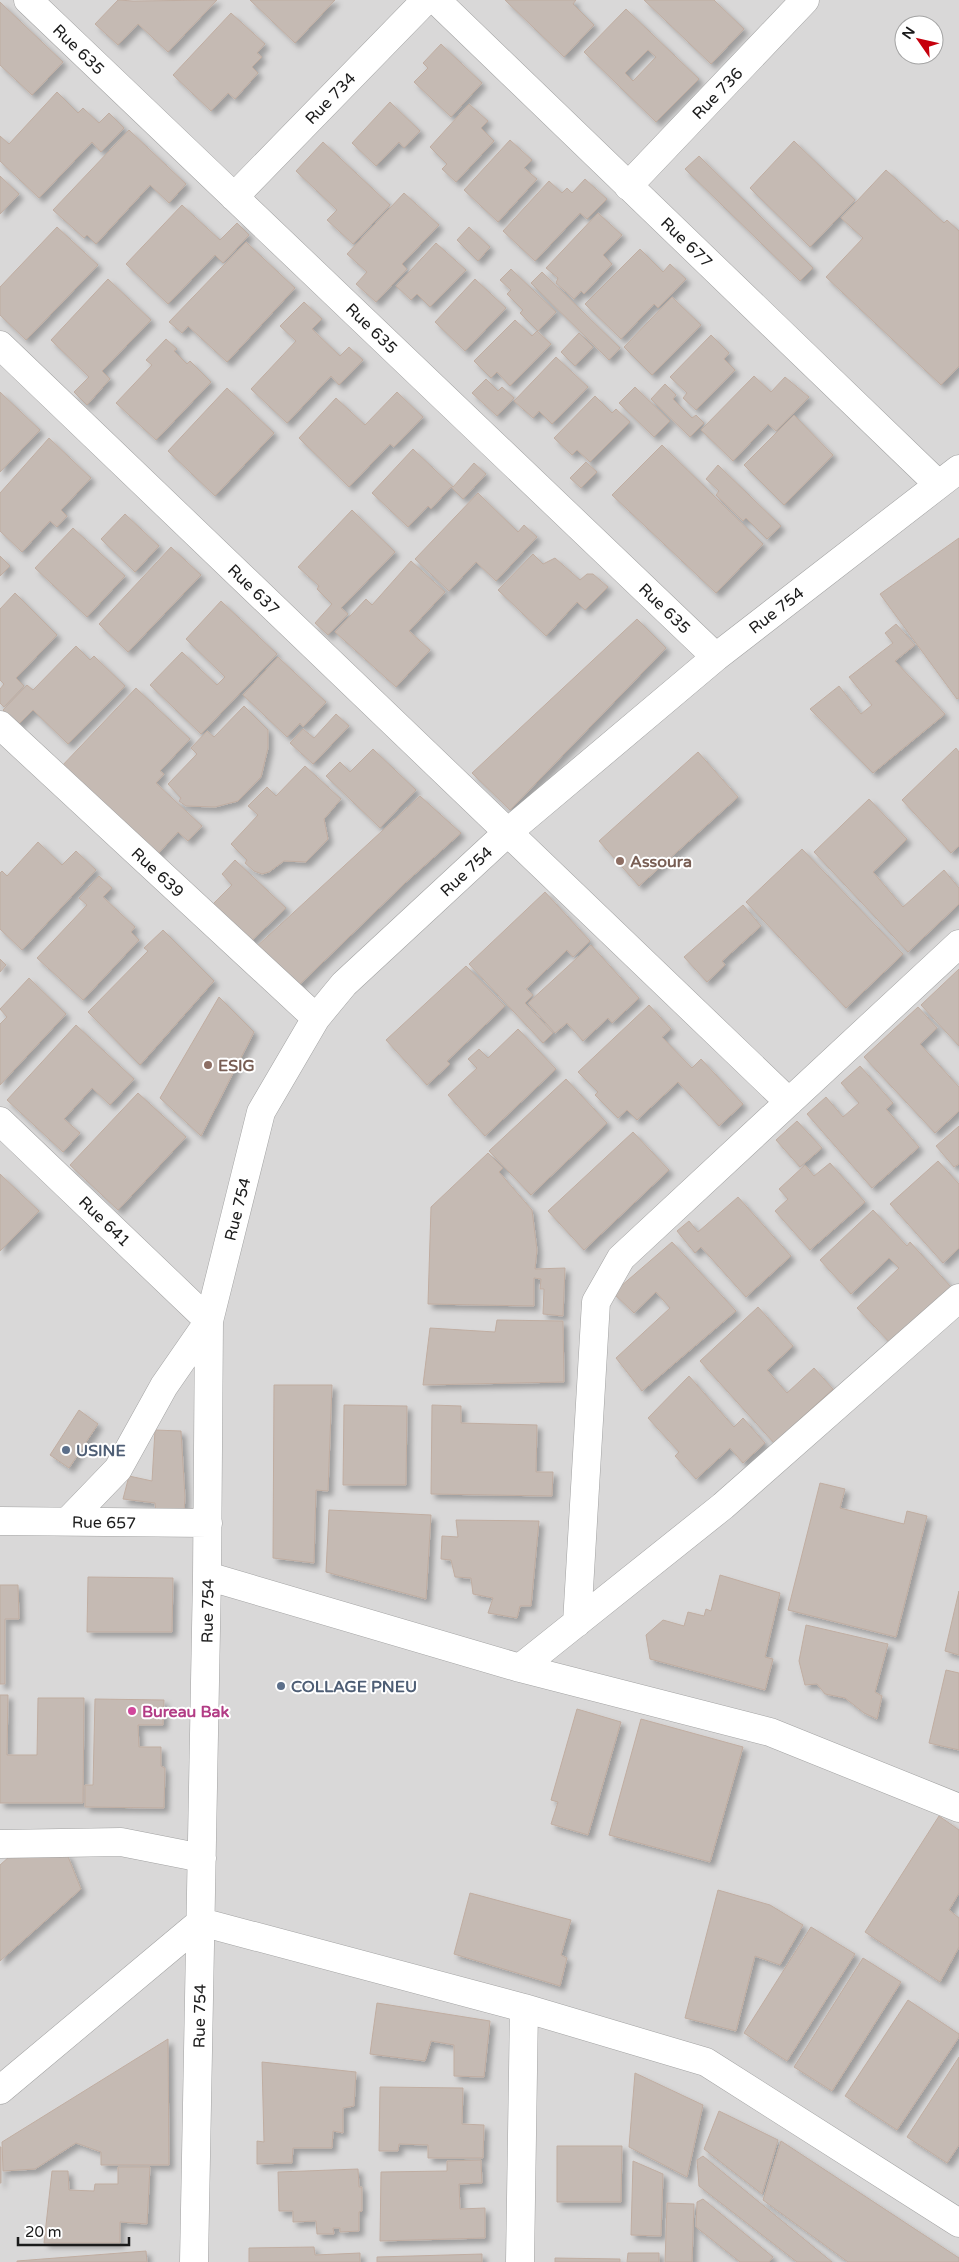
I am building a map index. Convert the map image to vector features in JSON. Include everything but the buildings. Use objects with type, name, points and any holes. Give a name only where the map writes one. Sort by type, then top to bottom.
[{"type":"street","name":"Rue 635","points":[[28,0],[716,656]]},
{"type":"street","name":"Rue 734","points":[[234,197],[426,0]]},
{"type":"street","name":"Rue 677","points":[[436,0],[628,186],[948,476]]},
{"type":"street","name":"Rue 736","points":[[628,186],[805,0]]},
{"type":"street","name":"Rue 637","points":[[0,345],[789,1102]]},
{"type":"street","name":"Rue 754","points":[[194,2262],[208,1523],[209,1321],[261,1112],[316,1018],[344,984],[507,833],[716,656],[948,476]]},
{"type":"street","name":"Rue 639","points":[[0,725],[316,1018]]},
{"type":"street","points":[[577,1623],[596,1302],[621,1258],[959,944]]},
{"type":"street","name":"Rue 641","points":[[0,1121],[209,1321]]},
{"type":"street","points":[[520,1668],[723,1506],[959,1298]]},
{"type":"street","points":[[68,1521],[118,1469],[164,1386],[209,1321]]},
{"type":"street","name":"Rue 657","points":[[0,1521],[208,1523]]},
{"type":"street","points":[[207,1576],[520,1668],[770,1732],[959,1808]]},
{"type":"street","points":[[0,1844],[121,1842],[202,1858]]},
{"type":"street","points":[[0,2090],[201,1922],[524,2008],[706,2062],[959,2223]]},
{"type":"street","points":[[520,2262],[524,2008]]},
{"type":"shaded area","points":[[0,0],[959,0],[959,2262],[0,2262]]},
{"type":"place","name":"Assoura","points":[[620,861]]},
{"type":"place","name":"ESIG","points":[[208,1065]]},
{"type":"place","name":"USINE","points":[[66,1450]]},
{"type":"place","name":"COLLAGE PNEU","points":[[281,1686]]},
{"type":"place","name":"Bureau Bak","points":[[132,1711]]}]
